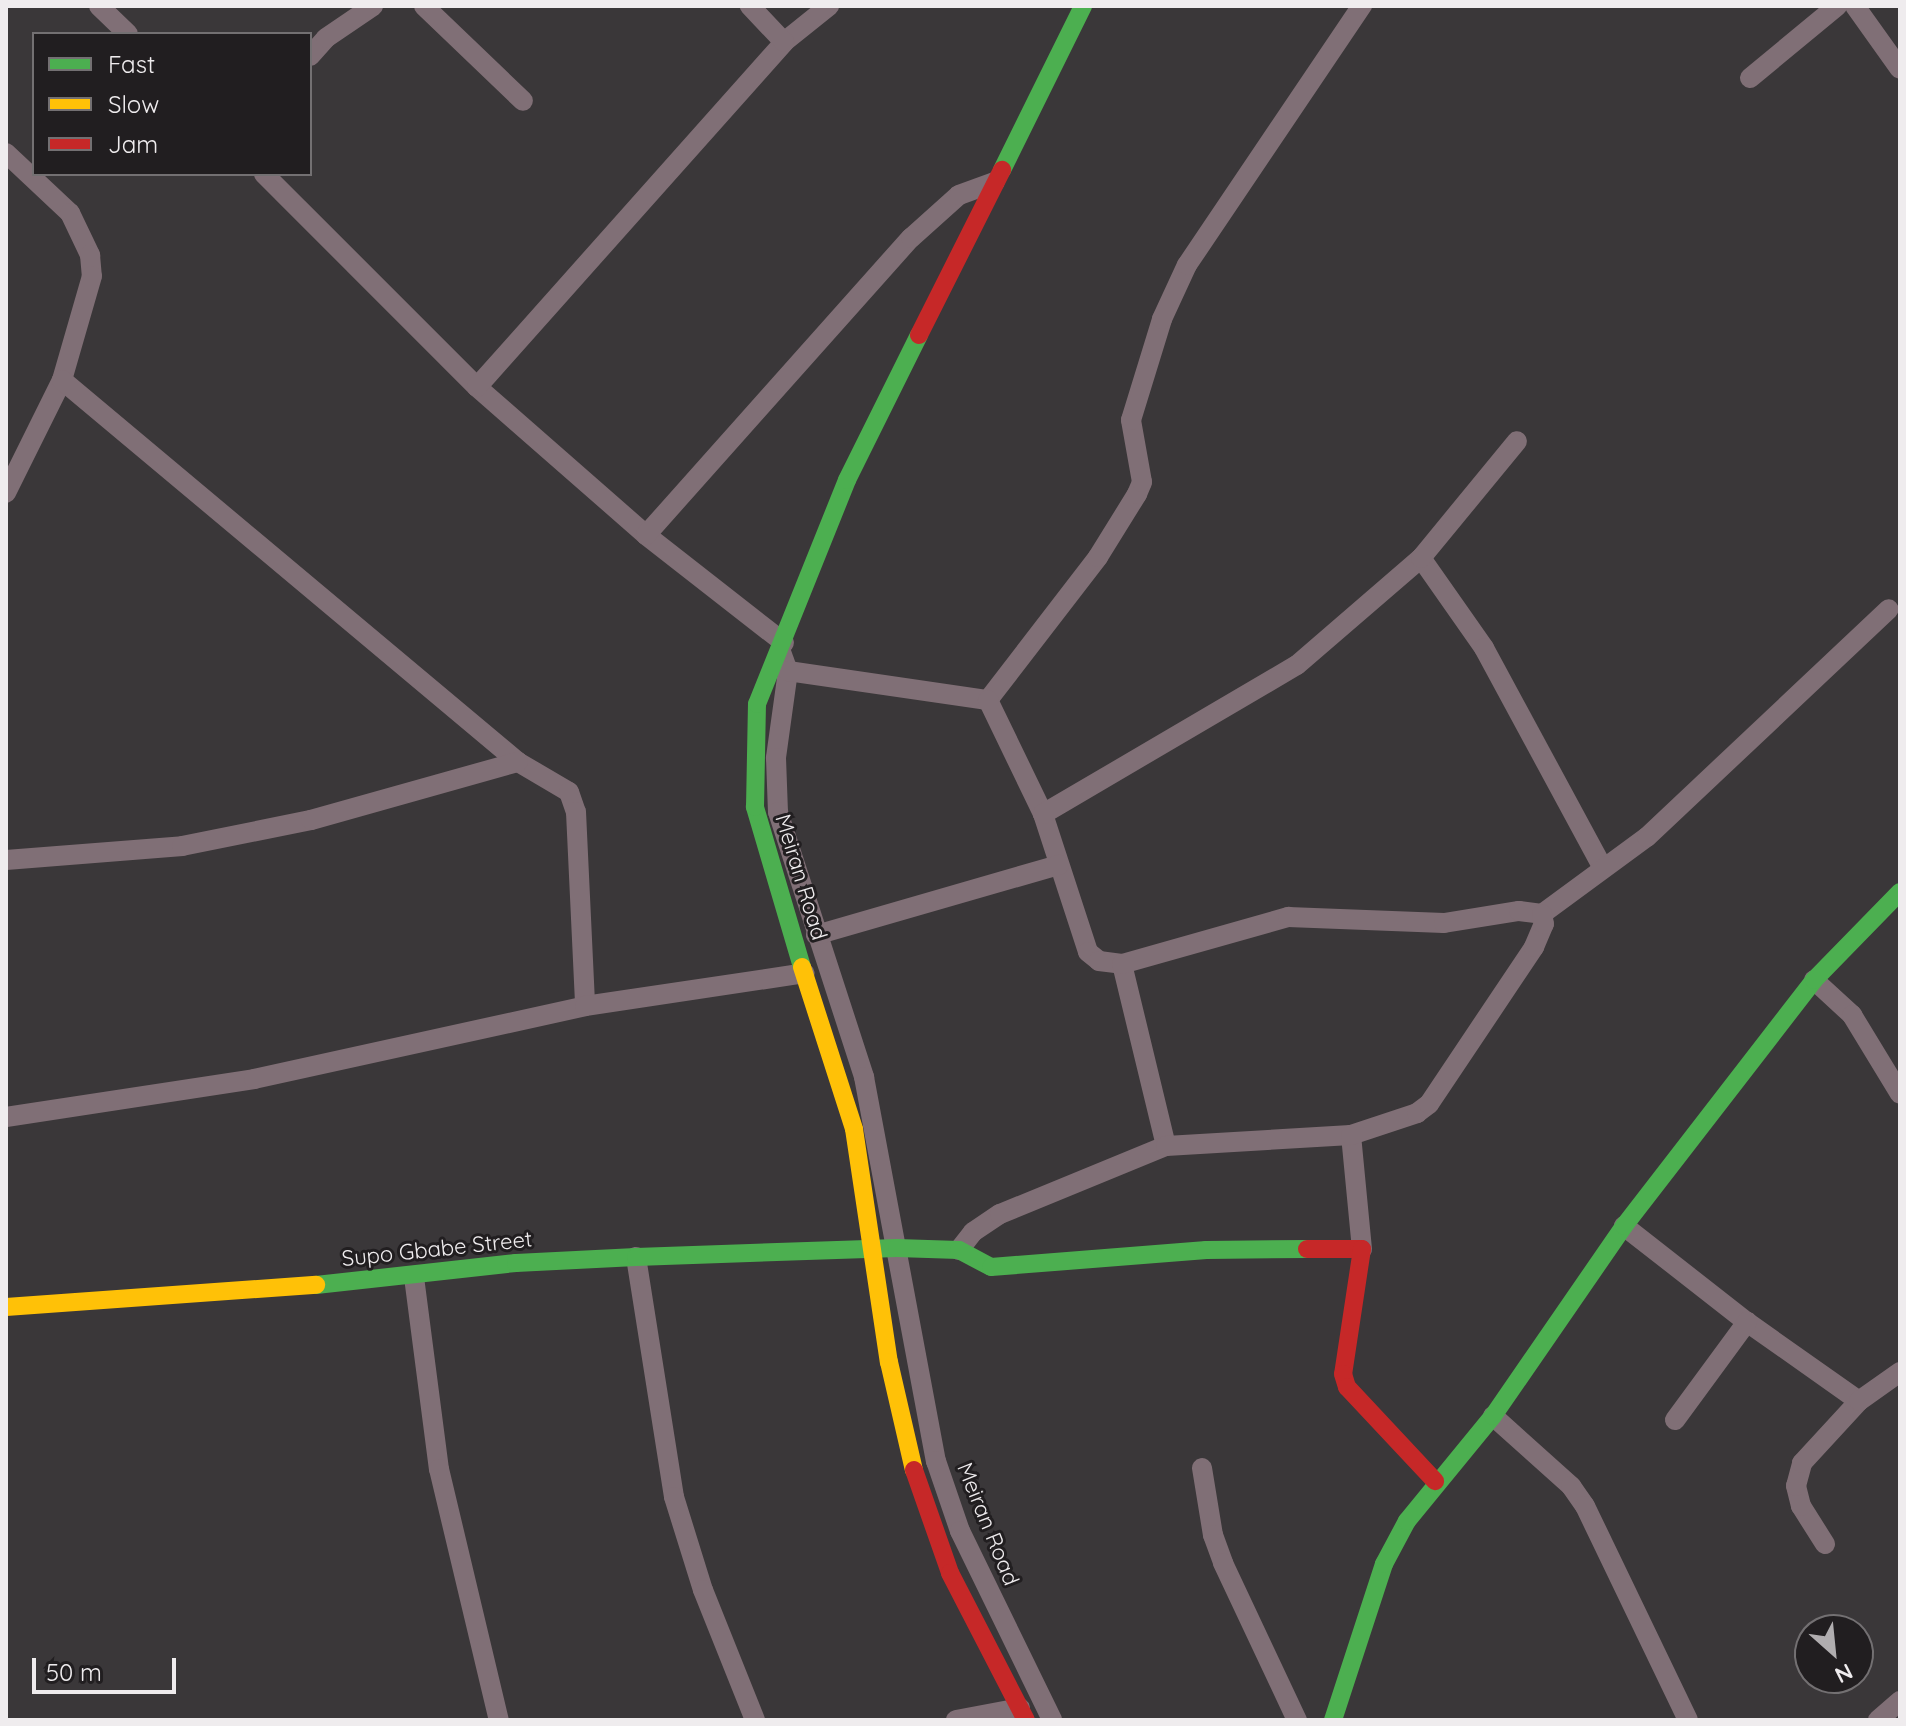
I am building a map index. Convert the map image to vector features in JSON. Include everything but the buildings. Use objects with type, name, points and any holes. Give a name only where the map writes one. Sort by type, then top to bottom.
[{"type":"street","points":[[99,6],[126,32]]},
{"type":"street","points":[[312,54],[326,38],[373,6]]},
{"type":"street","points":[[424,6],[523,101]]},
{"type":"street","points":[[750,6],[784,42]]},
{"type":"street","points":[[477,387],[784,42],[829,6]]},
{"type":"street","points":[[784,655],[847,480],[1083,6]]},
{"type":"street","points":[[988,700],[1098,557],[1137,494],[1142,482],[1131,420],[1162,319],[1187,265],[1362,6]]},
{"type":"street","points":[[1750,78],[1837,6]]},
{"type":"street","points":[[1855,6],[1900,69]]},
{"type":"street","points":[[6,153],[70,213],[90,255],[89,294],[62,380],[6,493]]},
{"type":"street","points":[[266,176],[477,387],[784,655],[988,700]]},
{"type":"street","points":[[646,535],[911,238],[959,195],[995,182]]},
{"type":"street","points":[[62,380],[518,762],[569,792],[576,812],[585,1006]]},
{"type":"street","points":[[1043,814],[1297,665],[1421,558],[1517,441]]},
{"type":"street","points":[[1421,558],[1484,648],[1603,868]]},
{"type":"street","points":[[988,700],[1043,814],[1088,952],[1099,961],[1122,964],[1288,917],[1444,923],[1519,911],[1542,914],[1647,837],[1889,609]]},
{"type":"street","name":"Meiran Road","points":[[784,655],[776,758],[778,812],[864,1077],[945,1494],[1052,1720]]},
{"type":"street","name":"Meiran Road","points":[[784,655],[757,704],[755,807],[854,1129],[889,1362],[921,1497],[950,1573],[1023,1714]]},
{"type":"street","points":[[6,860],[182,846],[311,820],[518,762]]},
{"type":"street","points":[[816,935],[1059,865]]},
{"type":"street","points":[[1333,1720],[1384,1564],[1435,1481],[1493,1416],[1624,1226],[1814,980],[1900,892]]},
{"type":"street","points":[[1362,1249],[1206,1250],[991,1267],[959,1250],[973,1232],[1000,1214],[1166,1146],[1351,1135],[1403,1119],[1429,1104],[1534,947],[1544,924],[1542,914]]},
{"type":"street","points":[[1122,964],[1166,1146]]},
{"type":"street","points":[[6,1117],[254,1079],[585,1006],[805,973]]},
{"type":"street","points":[[1814,980],[1852,1015],[1900,1094]]},
{"type":"street","points":[[1351,1135],[1362,1249],[1343,1374],[1347,1387],[1435,1481]]},
{"type":"street","points":[[1624,1226],[1747,1322],[1859,1401]]},
{"type":"street","name":"Supo Gbabe Street","points":[[6,1307],[414,1277],[516,1263],[897,1248],[959,1250]]},
{"type":"street","points":[[636,1257],[674,1497],[703,1590],[755,1720]]},
{"type":"street","points":[[414,1277],[439,1469],[499,1720]]},
{"type":"street","points":[[1675,1420],[1747,1322]]},
{"type":"street","points":[[1825,1544],[1801,1506],[1796,1486],[1802,1463],[1859,1401],[1900,1372]]},
{"type":"street","points":[[1493,1416],[1571,1486],[1585,1506],[1688,1720]]},
{"type":"street","points":[[1202,1468],[1218,1549],[1297,1720]]},
{"type":"street","points":[[1878,1720],[1900,1701]]},
{"type":"street","points":[[956,1720],[1023,1714]]},
{"type":"traffic: fast","points":[[1002,170],[1083,6]]},
{"type":"traffic: fast","points":[[802,967],[755,807],[757,704],[847,480],[919,335]]},
{"type":"traffic: fast","points":[[1333,1720],[1384,1564],[1407,1521],[1493,1416],[1624,1226],[1814,980],[1900,892]]},
{"type":"traffic: fast","points":[[316,1285],[516,1263],[636,1257],[897,1248],[959,1250],[991,1267],[1206,1250],[1307,1249]]},
{"type":"traffic: slow","points":[[802,967],[854,1129],[889,1362],[914,1470]]},
{"type":"traffic: slow","points":[[6,1307],[316,1285]]},
{"type":"traffic: jam","points":[[919,335],[1002,170]]},
{"type":"traffic: jam","points":[[1307,1249],[1362,1249],[1343,1374],[1347,1387],[1435,1481]]},
{"type":"traffic: jam","points":[[914,1470],[950,1573],[1026,1720]]}]
